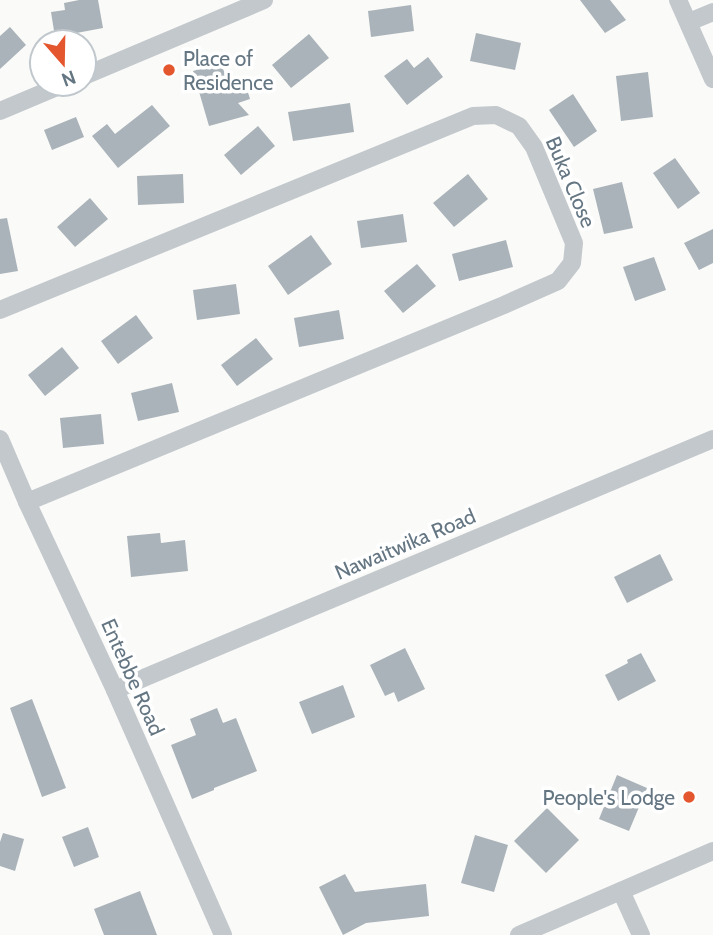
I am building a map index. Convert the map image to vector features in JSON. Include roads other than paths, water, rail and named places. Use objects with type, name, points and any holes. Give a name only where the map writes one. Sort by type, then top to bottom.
[{"type":"street","points":[[98,70],[264,0]]},
{"type":"street","points":[[678,0],[713,79]]},
{"type":"street","points":[[689,22],[713,12]]},
{"type":"street","points":[[0,111],[31,98]]},
{"type":"street","name":"Buka Close","points":[[0,310],[473,116],[496,115],[519,126],[534,147],[574,243],[572,263],[558,281],[27,502]]},
{"type":"street","name":"Entebbe Road","points":[[0,439],[223,935]]},
{"type":"street","name":"Nawaitwika Road","points":[[115,690],[713,439]]},
{"type":"street","points":[[519,935],[713,851]]},
{"type":"street","points":[[621,891],[641,935]]},
{"type":"place","name":"Place of Residence","points":[[169,70]]},
{"type":"place","name":"People's Lodge","points":[[689,797]]}]
